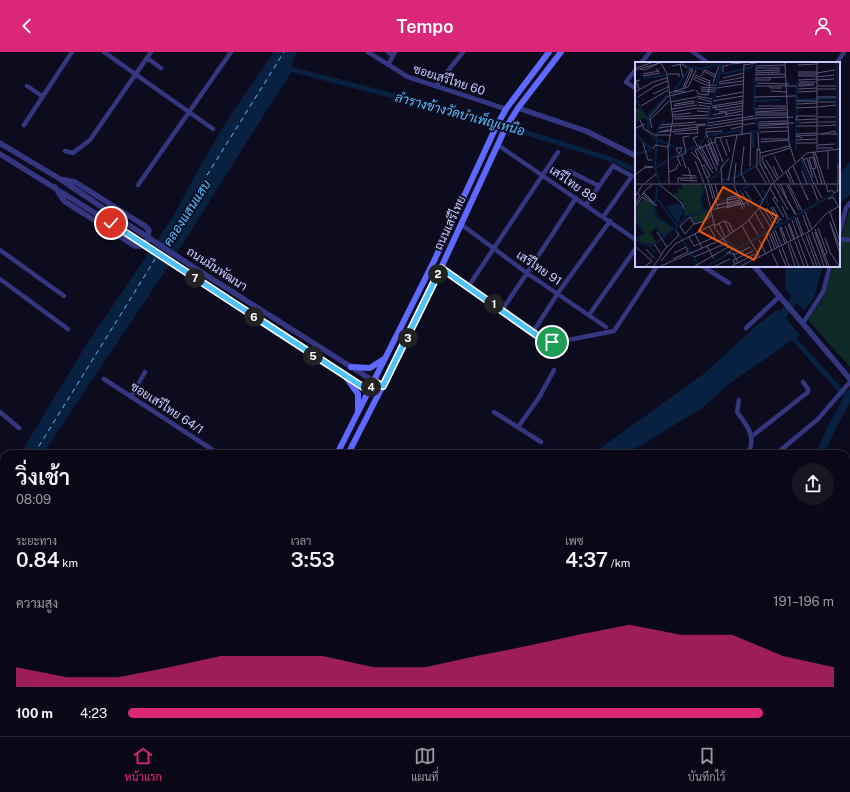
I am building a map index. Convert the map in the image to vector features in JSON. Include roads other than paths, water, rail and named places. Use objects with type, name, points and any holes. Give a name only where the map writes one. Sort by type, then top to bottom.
[{"type":"main road","name":"ถนนเสรีไทย","points":[[339,450],[434,261],[497,124],[506,108],[549,52]]},
{"type":"main road","name":"ถนนเสรีไทย","points":[[350,450],[462,225],[507,127],[518,108],[561,52]]},
{"type":"main road","points":[[351,367],[370,368],[380,363],[388,355]]},
{"type":"main road","points":[[346,377],[358,394],[357,416]]},
{"type":"street","points":[[24,125],[72,52]]},
{"type":"street","points":[[104,52],[213,129]]},
{"type":"street","points":[[65,151],[73,153],[86,145],[151,52]]},
{"type":"street","points":[[138,185],[231,52]]},
{"type":"street","name":"ซอยเสรีไทย 60","points":[[368,52],[408,78],[506,108]]},
{"type":"street","points":[[388,52],[394,54],[388,65]]},
{"type":"street","points":[[436,86],[463,52]]},
{"type":"street","points":[[642,62],[650,52]]},
{"type":"street","points":[[692,52],[707,62]]},
{"type":"street","points":[[837,62],[844,52]]},
{"type":"street","points":[[147,58],[161,68]]},
{"type":"street","points":[[635,70],[626,82],[635,88]]},
{"type":"street","points":[[27,86],[42,96]]},
{"type":"street","points":[[518,108],[586,131],[635,156]]},
{"type":"street","name":"ถนนมีนพัฒนา","points":[[0,143],[60,179],[209,277],[374,382],[383,386]]},
{"type":"street","name":"เสรีไทย 89","points":[[498,145],[635,239]]},
{"type":"street","points":[[468,287],[558,152]]},
{"type":"street","name":"ถนนมีนพัฒนา","points":[[0,154],[55,187],[346,377],[378,396]]},
{"type":"street","points":[[586,205],[613,166],[632,176],[603,217]]},
{"type":"street","points":[[570,171],[599,186]]},
{"type":"street","points":[[55,187],[64,200],[135,246],[142,246],[148,240],[149,230],[145,226],[75,182],[60,179]]},
{"type":"street","points":[[502,310],[576,198]]},
{"type":"street","points":[[840,231],[846,208],[850,203]]},
{"type":"street","points":[[533,332],[558,293],[610,221]]},
{"type":"street","name":"เสรีไทย 91","points":[[462,225],[527,273],[606,327]]},
{"type":"street","points":[[840,239],[850,240]]},
{"type":"street","points":[[589,316],[635,249]]},
{"type":"street","points":[[0,250],[64,296]]},
{"type":"street","points":[[441,268],[545,341],[558,342],[614,331],[656,267]]},
{"type":"street","points":[[704,267],[729,283]]},
{"type":"street","points":[[755,267],[850,379]]},
{"type":"street","points":[[801,321],[824,292],[830,267]]},
{"type":"street","points":[[0,280],[68,329]]},
{"type":"street","points":[[746,328],[781,298]]},
{"type":"street","points":[[518,426],[540,396],[554,370]]},
{"type":"street","points":[[131,397],[145,372]]},
{"type":"street","name":"ซอยเสรีไทย 64/1","points":[[104,379],[213,450]]},
{"type":"street","points":[[751,437],[808,392],[808,389],[803,382]]},
{"type":"street","points":[[782,450],[818,419],[850,382]]},
{"type":"street","points":[[739,400],[737,412],[747,424],[751,437],[749,450]]},
{"type":"street","points":[[0,412],[19,428]]},
{"type":"street","points":[[494,412],[542,442]]},
{"type":"water","name":"คลองแสนแสบ","points":[[274,52],[297,52],[293,60],[290,74],[166,270],[46,450],[22,450],[85,347],[174,215],[231,114]]},
{"type":"water","points":[[850,162],[850,195],[841,203],[840,206],[840,173]]},
{"type":"water","points":[[788,267],[823,267],[814,297],[804,311],[785,289],[785,271]]},
{"type":"water","points":[[778,309],[800,335],[730,383],[702,408],[634,450],[598,450],[705,373],[756,326]]},
{"type":"waterway","name":"ลำรางข้างวัดบำเพ็ญเหนือ","points":[[286,68],[483,119],[607,158],[635,170]]},
{"type":"waterway","points":[[776,324],[800,291]]},
{"type":"waterway","points":[[790,334],[847,398]]},
{"type":"waterway","points":[[822,450],[850,394]]}]
